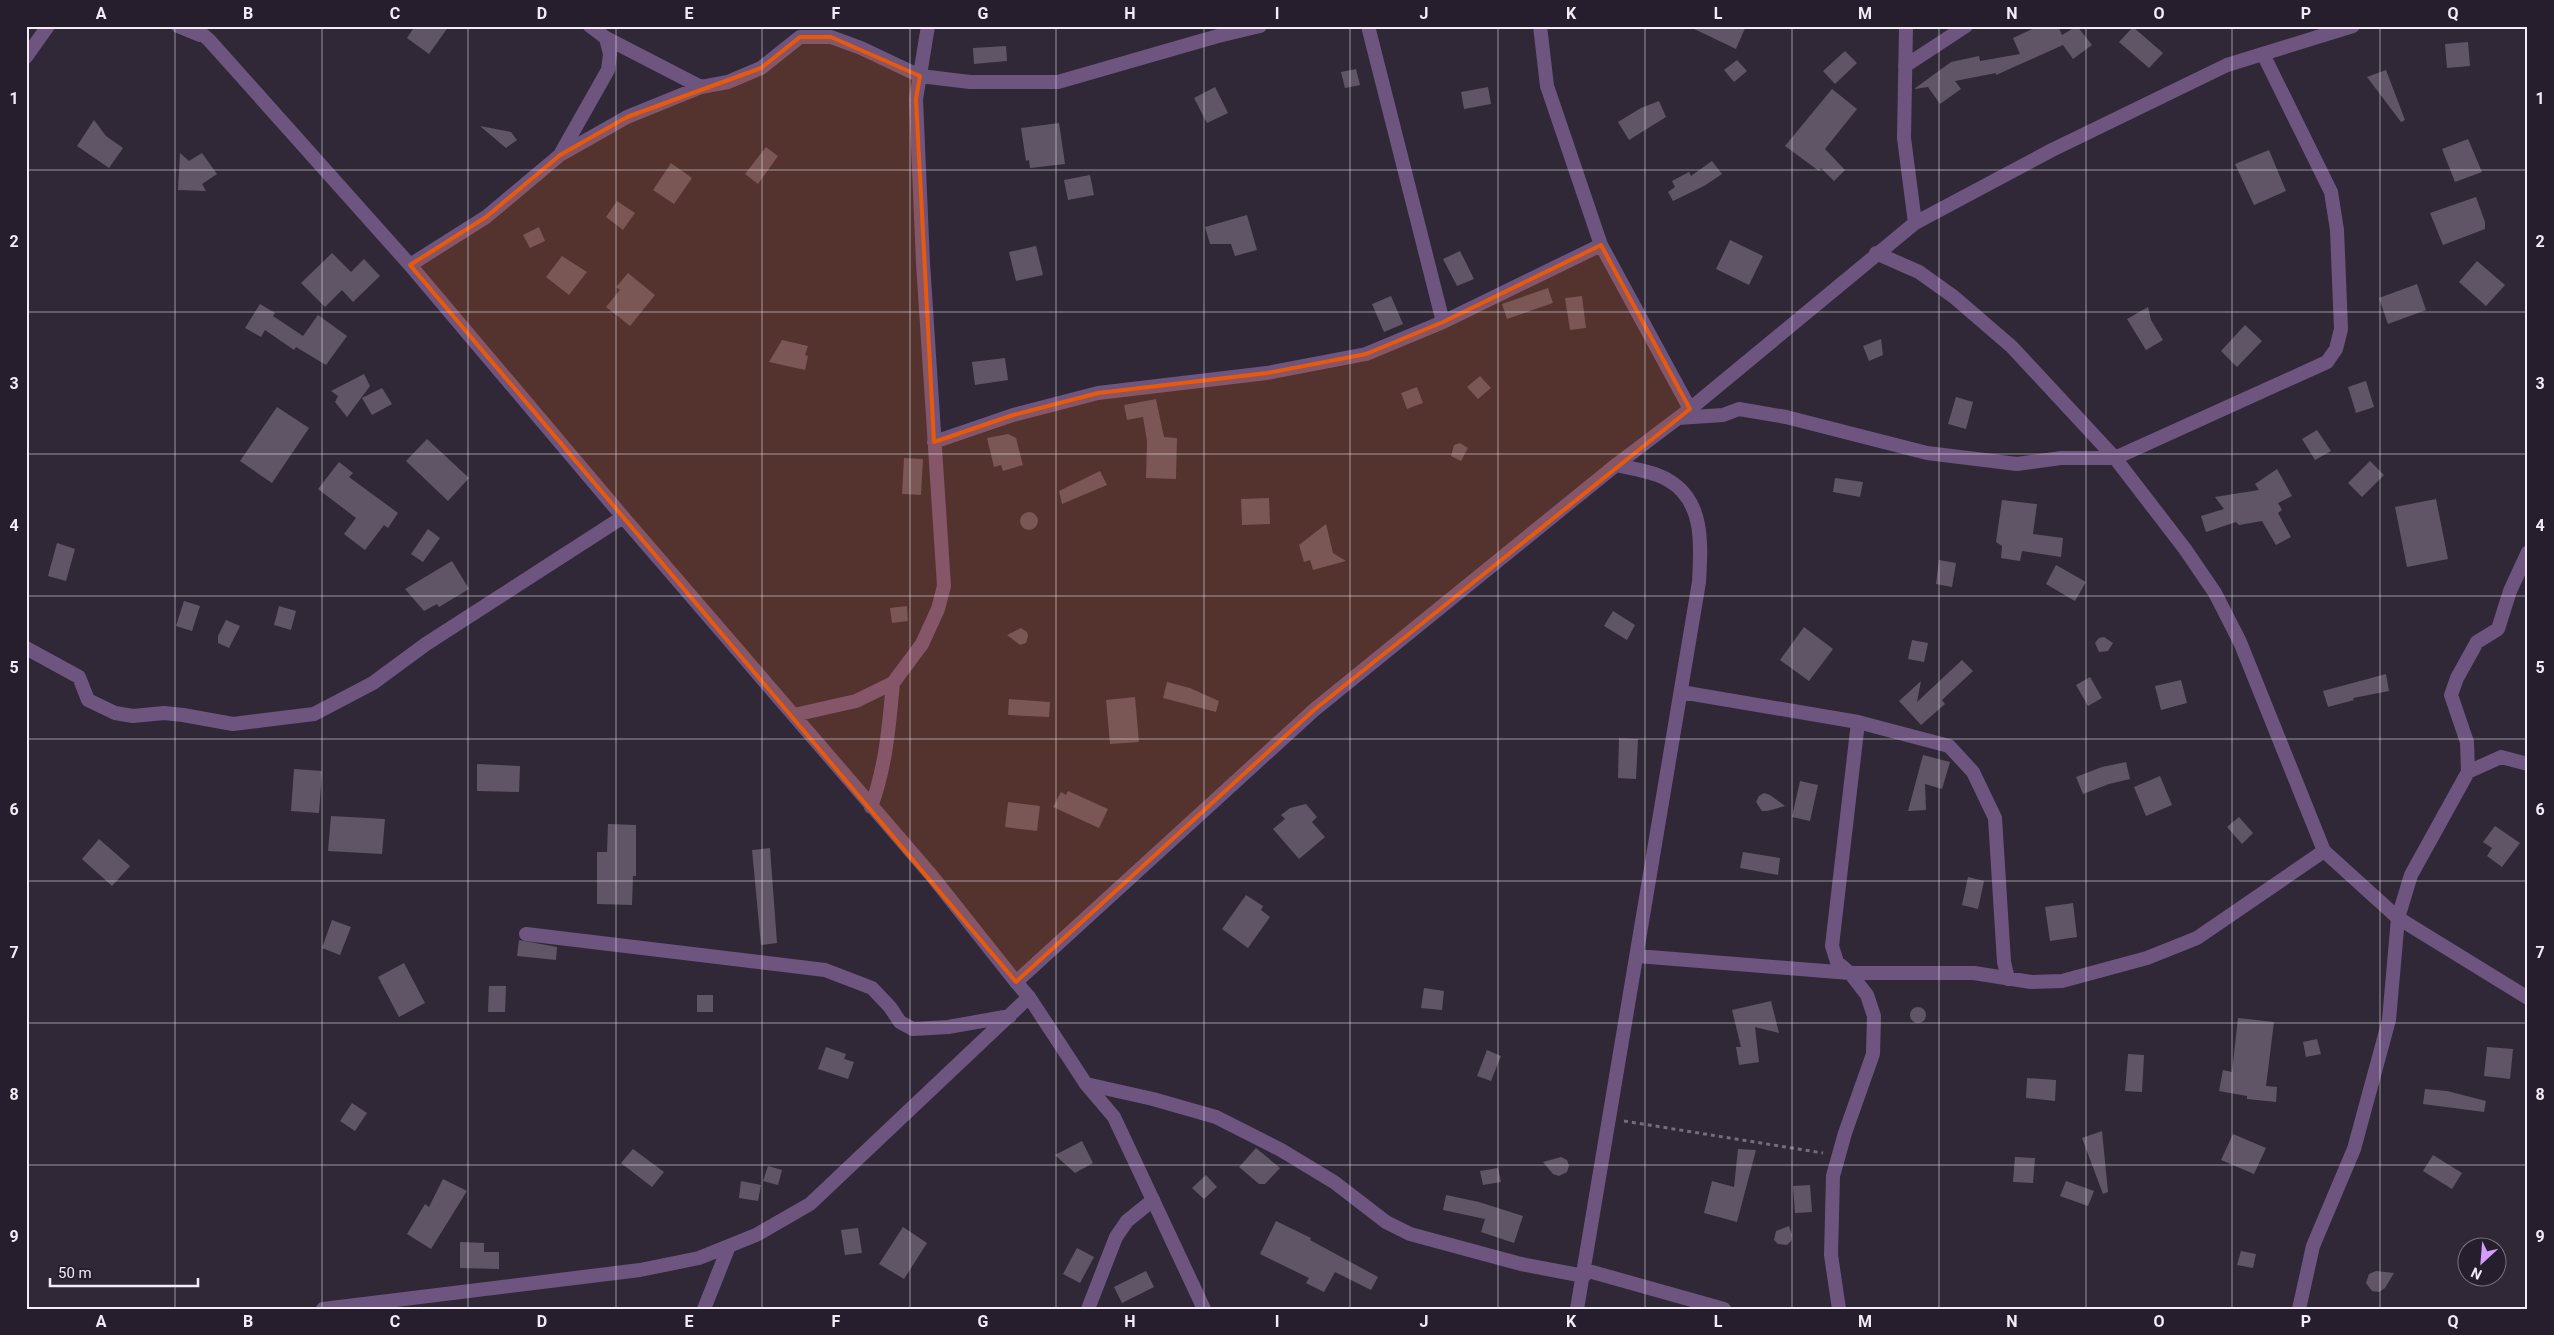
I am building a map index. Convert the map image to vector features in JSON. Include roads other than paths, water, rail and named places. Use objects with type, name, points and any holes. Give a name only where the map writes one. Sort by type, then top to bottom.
[{"type":"street","points":[[26,57],[48,26]]},
{"type":"street","points":[[178,26],[210,40]]},
{"type":"street","points":[[193,26],[210,40],[410,264],[623,517],[932,876],[1029,998],[1086,1084],[1114,1117],[1204,1309]]},
{"type":"street","points":[[590,26],[606,38],[701,87]]},
{"type":"street","points":[[794,714],[856,701],[893,683],[922,644],[938,609],[944,586],[934,442],[916,109],[928,26]]},
{"type":"street","points":[[410,264],[486,217],[560,155],[627,116],[701,87],[728,82],[762,68],[800,37],[831,37],[861,48],[920,76],[970,82],[1058,82],[1216,31],[1260,26]]},
{"type":"street","points":[[1368,26],[1443,322]]},
{"type":"street","points":[[1540,26],[1548,86],[1601,245],[1690,409]]},
{"type":"street","points":[[1906,26],[1904,138],[1915,223]]},
{"type":"street","points":[[1905,66],[1966,26]]},
{"type":"street","points":[[1016,982],[1314,710],[1616,465],[1690,409],[1876,253],[1915,223],[2052,150],[2209,73],[2227,65],[2353,26]]},
{"type":"street","points":[[560,155],[608,70],[610,54],[606,38]]},
{"type":"street","points":[[1678,418],[1722,415],[1740,410],[1786,417],[1927,453],[2016,464],[2061,458],[2115,458],[2327,362],[2336,349],[2341,329],[2338,230],[2331,192],[2263,54]]},
{"type":"street","points":[[934,442],[1013,415],[1098,393],[1267,373],[1366,354],[1443,322],[1601,245]]},
{"type":"street","points":[[1876,253],[1919,272],[1987,324],[2012,347],[2115,458],[2185,549],[2215,593],[2240,642],[2324,851],[2398,918],[2528,998]]},
{"type":"street","points":[[1578,1309],[1699,582],[1702,537],[1693,506],[1677,486],[1668,480],[1616,465]]},
{"type":"street","points":[[26,648],[79,677],[88,700],[115,713],[133,716],[164,713],[233,724],[314,714],[373,683],[426,644],[623,517]]},
{"type":"street","points":[[2299,1309],[2313,1246],[2354,1149],[2390,1020],[2398,918],[2412,875],[2468,772],[2467,742],[2451,695],[2457,678],[2477,642],[2498,629],[2510,591],[2528,552]]},
{"type":"street","points":[[871,807],[882,778],[888,745],[893,683]]},
{"type":"street","points":[[1681,692],[1858,722],[1950,746],[1973,772],[1995,818],[2004,962],[2008,979]]},
{"type":"street","points":[[1839,1309],[1831,1255],[1832,1176],[1873,1054],[1874,1016],[1867,995],[1850,973],[1837,962],[1832,946],[1858,722]]},
{"type":"street","points":[[2468,772],[2501,757],[2528,764]]},
{"type":"street","points":[[1637,956],[1850,973],[1974,973],[2031,982],[2062,981],[2147,958],[2198,938],[2324,851]]},
{"type":"street","points":[[526,934],[825,970],[872,988],[890,1007],[900,1022],[913,1029],[948,1027],[1011,1015]]},
{"type":"street","points":[[323,1309],[640,1270],[699,1258],[756,1235],[810,1204],[1029,998]]},
{"type":"street","points":[[1086,1084],[1153,1099],[1216,1117],[1281,1150],[1334,1182],[1386,1222],[1410,1234],[1521,1264],[1585,1273],[1724,1309]]},
{"type":"street","points":[[1088,1309],[1116,1237],[1127,1221],[1153,1200]]},
{"type":"street","points":[[704,1309],[729,1246]]}]
